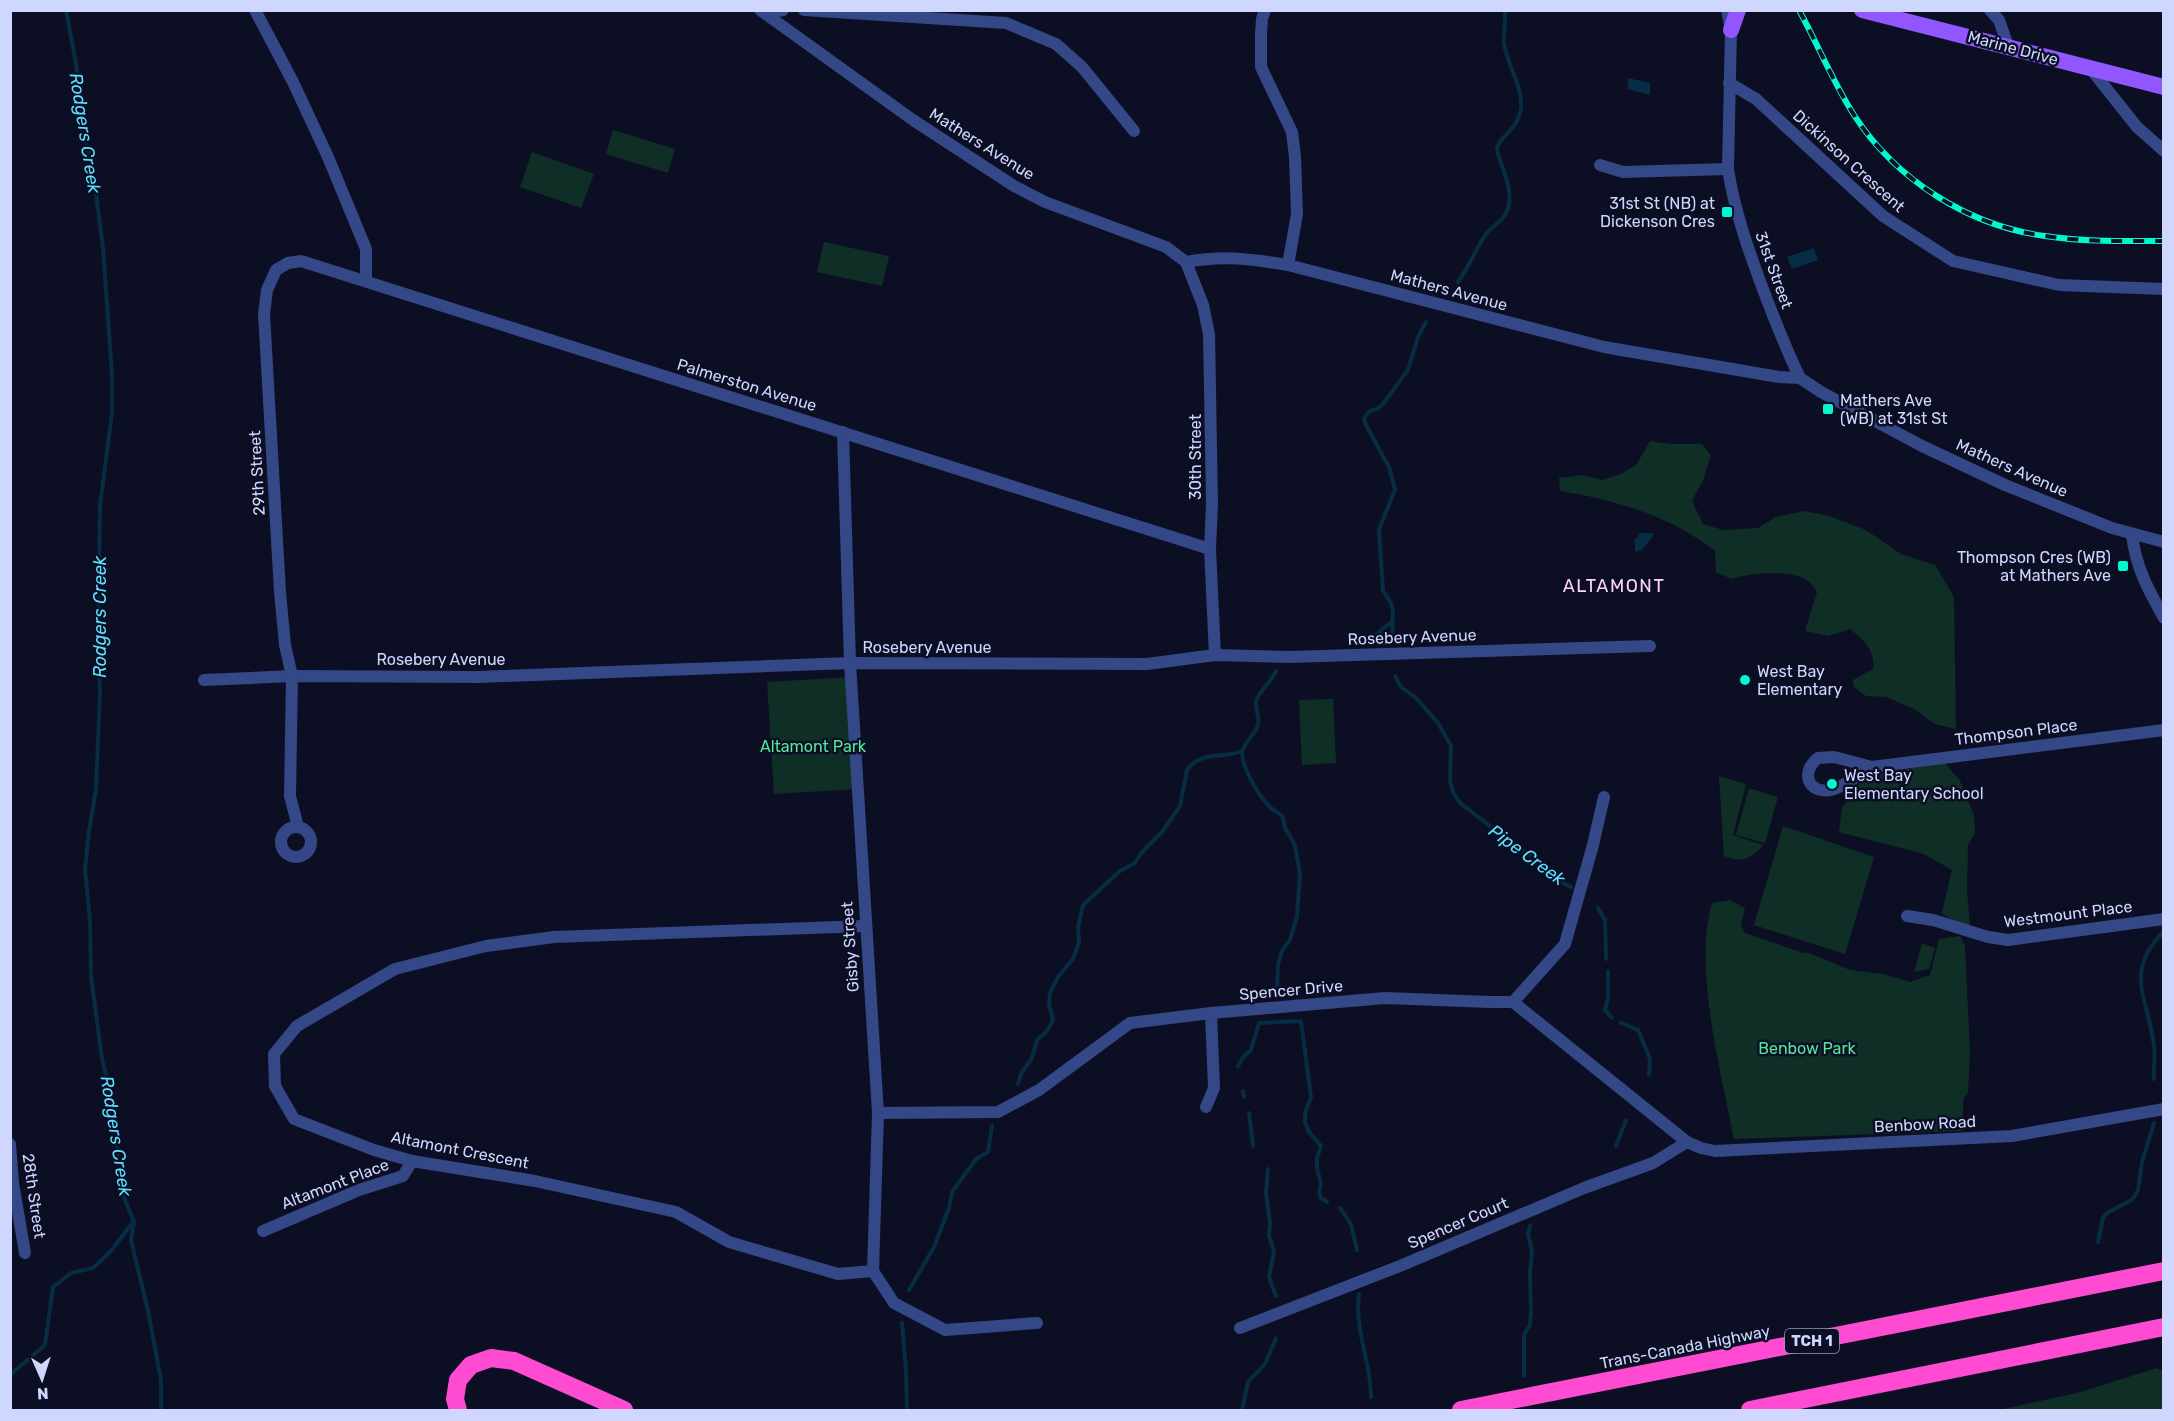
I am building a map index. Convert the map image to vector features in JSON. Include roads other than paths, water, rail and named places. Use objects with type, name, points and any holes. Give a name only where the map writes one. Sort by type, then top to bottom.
[{"type":"highway","name":"Trans-Canada Highway","points":[[1461,1410],[2163,1271]]},
{"type":"highway","points":[[1750,1410],[2163,1327]]},
{"type":"highway","points":[[458,1410],[455,1389],[464,1372],[480,1360],[503,1358],[534,1369],[624,1410]]},
{"type":"main road","points":[[1731,30],[1738,10]]},
{"type":"main road","name":"Marine Drive","points":[[1862,10],[2163,87]]},
{"type":"street","points":[[255,10],[318,136],[362,238],[366,249],[366,281]]},
{"type":"street","points":[[763,12],[783,10]]},
{"type":"street","points":[[804,10],[1006,23],[1056,44],[1082,67],[1134,131]]},
{"type":"street","points":[[1265,10],[1261,33],[1261,67],[1292,132],[1295,157],[1297,214],[1288,265]]},
{"type":"street","name":"31st Street","points":[[1727,10],[1731,30],[1728,169],[1743,236],[1784,346],[1800,378]]},
{"type":"street","points":[[1990,10],[1999,20],[2008,46]]},
{"type":"street","name":"Mathers Avenue","points":[[763,12],[913,120],[1014,186],[1045,202],[1166,247],[1186,262],[1206,258],[1235,257],[1288,265],[1604,347],[1779,377],[1800,378],[1821,392],[1922,446],[1995,480],[2132,535],[2163,542]]},
{"type":"street","points":[[2090,68],[2137,127],[2163,151]]},
{"type":"street","name":"Dickinson Crescent","points":[[1729,83],[1756,99],[1883,216],[1953,261],[2059,285],[2163,289]]},
{"type":"street","points":[[1600,165],[1623,172],[1728,169]]},
{"type":"street","name":"Palmerston Avenue","points":[[276,270],[301,261],[1210,549]]},
{"type":"street","name":"30th Street","points":[[1186,262],[1203,305],[1209,334],[1212,467],[1210,549],[1215,655]]},
{"type":"street","name":"29th Street","points":[[276,270],[267,291],[264,314],[280,592],[285,645],[291,676],[290,796],[298,827]]},
{"type":"street","name":"Gisby Street","points":[[843,432],[850,663],[878,1113],[873,1271]]},
{"type":"street","points":[[2132,535],[2134,553],[2141,576],[2163,618]]},
{"type":"street","name":"Rosebery Avenue","points":[[204,680],[291,676],[478,677],[850,663],[1147,664],[1215,655],[1289,657],[1650,646]]},
{"type":"street","name":"Thompson Place","points":[[1872,767],[1838,788],[1830,790],[1819,789],[1812,785],[1807,774],[1812,763],[1818,758],[1825,757],[1834,757],[1872,767],[2163,730]]},
{"type":"street","points":[[1604,797],[1565,944],[1513,1002],[1687,1142]]},
{"type":"street","name":"Westmount Place","points":[[1907,916],[1933,920],[1988,938],[2008,940],[2163,919]]},
{"type":"street","name":"Altamont Crescent","points":[[866,926],[554,937],[486,946],[395,969],[297,1026],[274,1054],[275,1086],[294,1119],[374,1150],[412,1161],[535,1181],[676,1212],[729,1242],[838,1274],[873,1271]]},
{"type":"street","name":"Spencer Drive","points":[[878,1113],[998,1112],[1040,1090],[1130,1023],[1212,1013],[1385,998],[1513,1002]]},
{"type":"street","points":[[1206,1107],[1214,1088],[1212,1013]]},
{"type":"street","name":"Benbow Road","points":[[1687,1142],[1701,1148],[1724,1151],[2012,1136],[2163,1109]]},
{"type":"street","name":"Spencer Court","points":[[1240,1328],[1400,1266],[1584,1188],[1653,1163],[1687,1142]]},
{"type":"street","name":"28th Street","points":[[10,1144],[13,1183],[25,1252]]},
{"type":"street","name":"Altamont Place","points":[[263,1231],[359,1190],[403,1176],[412,1161]]},
{"type":"street","points":[[873,1271],[894,1303],[945,1330],[1037,1323]]},
{"type":"water","points":[[1628,78],[1650,83],[1650,95],[1628,89]]},
{"type":"water","points":[[1814,248],[1818,260],[1792,269],[1787,257]]},
{"type":"water","points":[[1639,533],[1654,535],[1643,549],[1637,552],[1635,551],[1635,539]]},
{"type":"waterway","name":"Rodgers Creek","points":[[66,10],[76,64],[86,144],[92,163],[103,248],[112,375],[112,412],[100,506],[98,653],[100,691],[96,789],[85,869],[90,921],[91,976],[102,1059],[114,1108],[120,1188],[134,1222],[131,1240],[161,1380],[161,1410]]},
{"type":"waterway","name":"Pipe Creek","points":[[1458,282],[1486,234],[1505,215],[1509,204],[1508,187],[1497,148],[1516,122],[1521,109],[1521,100],[1504,43],[1505,10]]},
{"type":"waterway","name":"Pipe Creek","points":[[1392,641],[1393,611],[1383,591],[1379,529],[1395,490],[1389,467],[1364,418],[1370,411],[1383,404],[1408,370],[1418,337],[1426,322]]},
{"type":"waterway","name":"Pipe Creek","points":[[1363,644],[1392,622]]},
{"type":"waterway","name":"Pipe Creek","points":[[1276,671],[1256,702],[1258,725],[1243,749],[1242,755],[1250,779],[1260,795],[1283,817],[1285,828],[1295,845],[1300,874],[1297,916],[1290,940],[1282,951],[1278,964],[1277,993]]},
{"type":"waterway","name":"Pipe Creek","points":[[1395,676],[1401,687],[1416,698],[1438,723],[1451,746],[1450,781],[1453,792],[1460,803],[1499,833],[1504,841],[1541,861],[1571,887]]},
{"type":"waterway","name":"Pipe Creek","points":[[1018,1084],[1021,1074],[1032,1058],[1037,1040],[1047,1031],[1053,1020],[1049,1004],[1050,993],[1058,977],[1073,959],[1079,942],[1078,928],[1083,905],[1120,871],[1135,863],[1142,852],[1162,832],[1180,806],[1187,770],[1193,764],[1206,757],[1242,751]]},
{"type":"waterway","name":"Pipe Creek","points":[[1598,908],[1605,920],[1606,959]]},
{"type":"waterway","points":[[2154,1079],[2155,1050],[2141,986],[2141,973],[2144,960],[2164,931]]},
{"type":"waterway","name":"Pipe Creek","points":[[1608,971],[1608,997],[1605,1010],[1612,1018]]},
{"type":"waterway","points":[[1238,1066],[1251,1050],[1259,1023],[1301,1021],[1311,1097],[1305,1113],[1305,1122],[1309,1132],[1321,1146],[1317,1158],[1321,1184],[1319,1193],[1321,1198],[1327,1202]]},
{"type":"waterway","name":"Pipe Creek","points":[[1621,1023],[1638,1030],[1650,1059],[1649,1075]]},
{"type":"waterway","name":"Pipe Creek","points":[[1243,1091],[1244,1097]]},
{"type":"waterway","name":"Pipe Creek","points":[[1249,1113],[1253,1146]]},
{"type":"waterway","name":"Pipe Creek","points":[[1616,1146],[1626,1120]]},
{"type":"waterway","points":[[2098,1242],[2103,1218],[2107,1213],[2133,1199],[2138,1190],[2142,1162],[2154,1123]]},
{"type":"waterway","name":"Pipe Creek","points":[[909,1290],[934,1247],[949,1208],[952,1192],[976,1159],[988,1152],[992,1126]]},
{"type":"waterway","name":"Pipe Creek","points":[[1268,1169],[1266,1192],[1270,1224],[1269,1236],[1274,1251],[1269,1277],[1276,1296]]},
{"type":"waterway","points":[[1340,1208],[1351,1224],[1357,1250]]},
{"type":"waterway","name":"Rodgers Creek","points":[[10,1375],[45,1345],[53,1287],[71,1273],[93,1268],[111,1251],[133,1222]]},
{"type":"waterway","name":"Pipe Creek","points":[[1524,1376],[1524,1335],[1530,1325],[1531,1311],[1532,1251],[1528,1234],[1530,1226]]},
{"type":"waterway","points":[[1359,1294],[1359,1320],[1371,1397]]},
{"type":"waterway","name":"Pipe Creek","points":[[902,1323],[907,1410]]},
{"type":"waterway","name":"Pipe Creek","points":[[1242,1410],[1248,1382],[1265,1364],[1276,1338]]},
{"type":"railway","points":[[1799,10],[1846,102],[1871,138],[1891,160],[1937,196],[1989,222],[2017,231],[2074,239],[2164,241]]},
{"type":"place","name":"31st St (NB) at Dickenson Cres","points":[[1727,212]]},
{"type":"place","name":"Mathers Ave (WB) at 31st St","points":[[1828,409]]},
{"type":"place","name":"Thompson Cres (WB) at Mathers Ave","points":[[2123,566]]},
{"type":"place","name":"West Bay Elementary","points":[[1745,680]]},
{"type":"place","name":"West Bay Elementary School","points":[[1832,784]]},
{"type":"district","name":"ALTAMONT","points":[[1614,586]]},
{"type":"park label","name":"Altamont Park","points":[[813,746]]},
{"type":"park label","name":"Benbow Park","points":[[1807,1048]]}]
